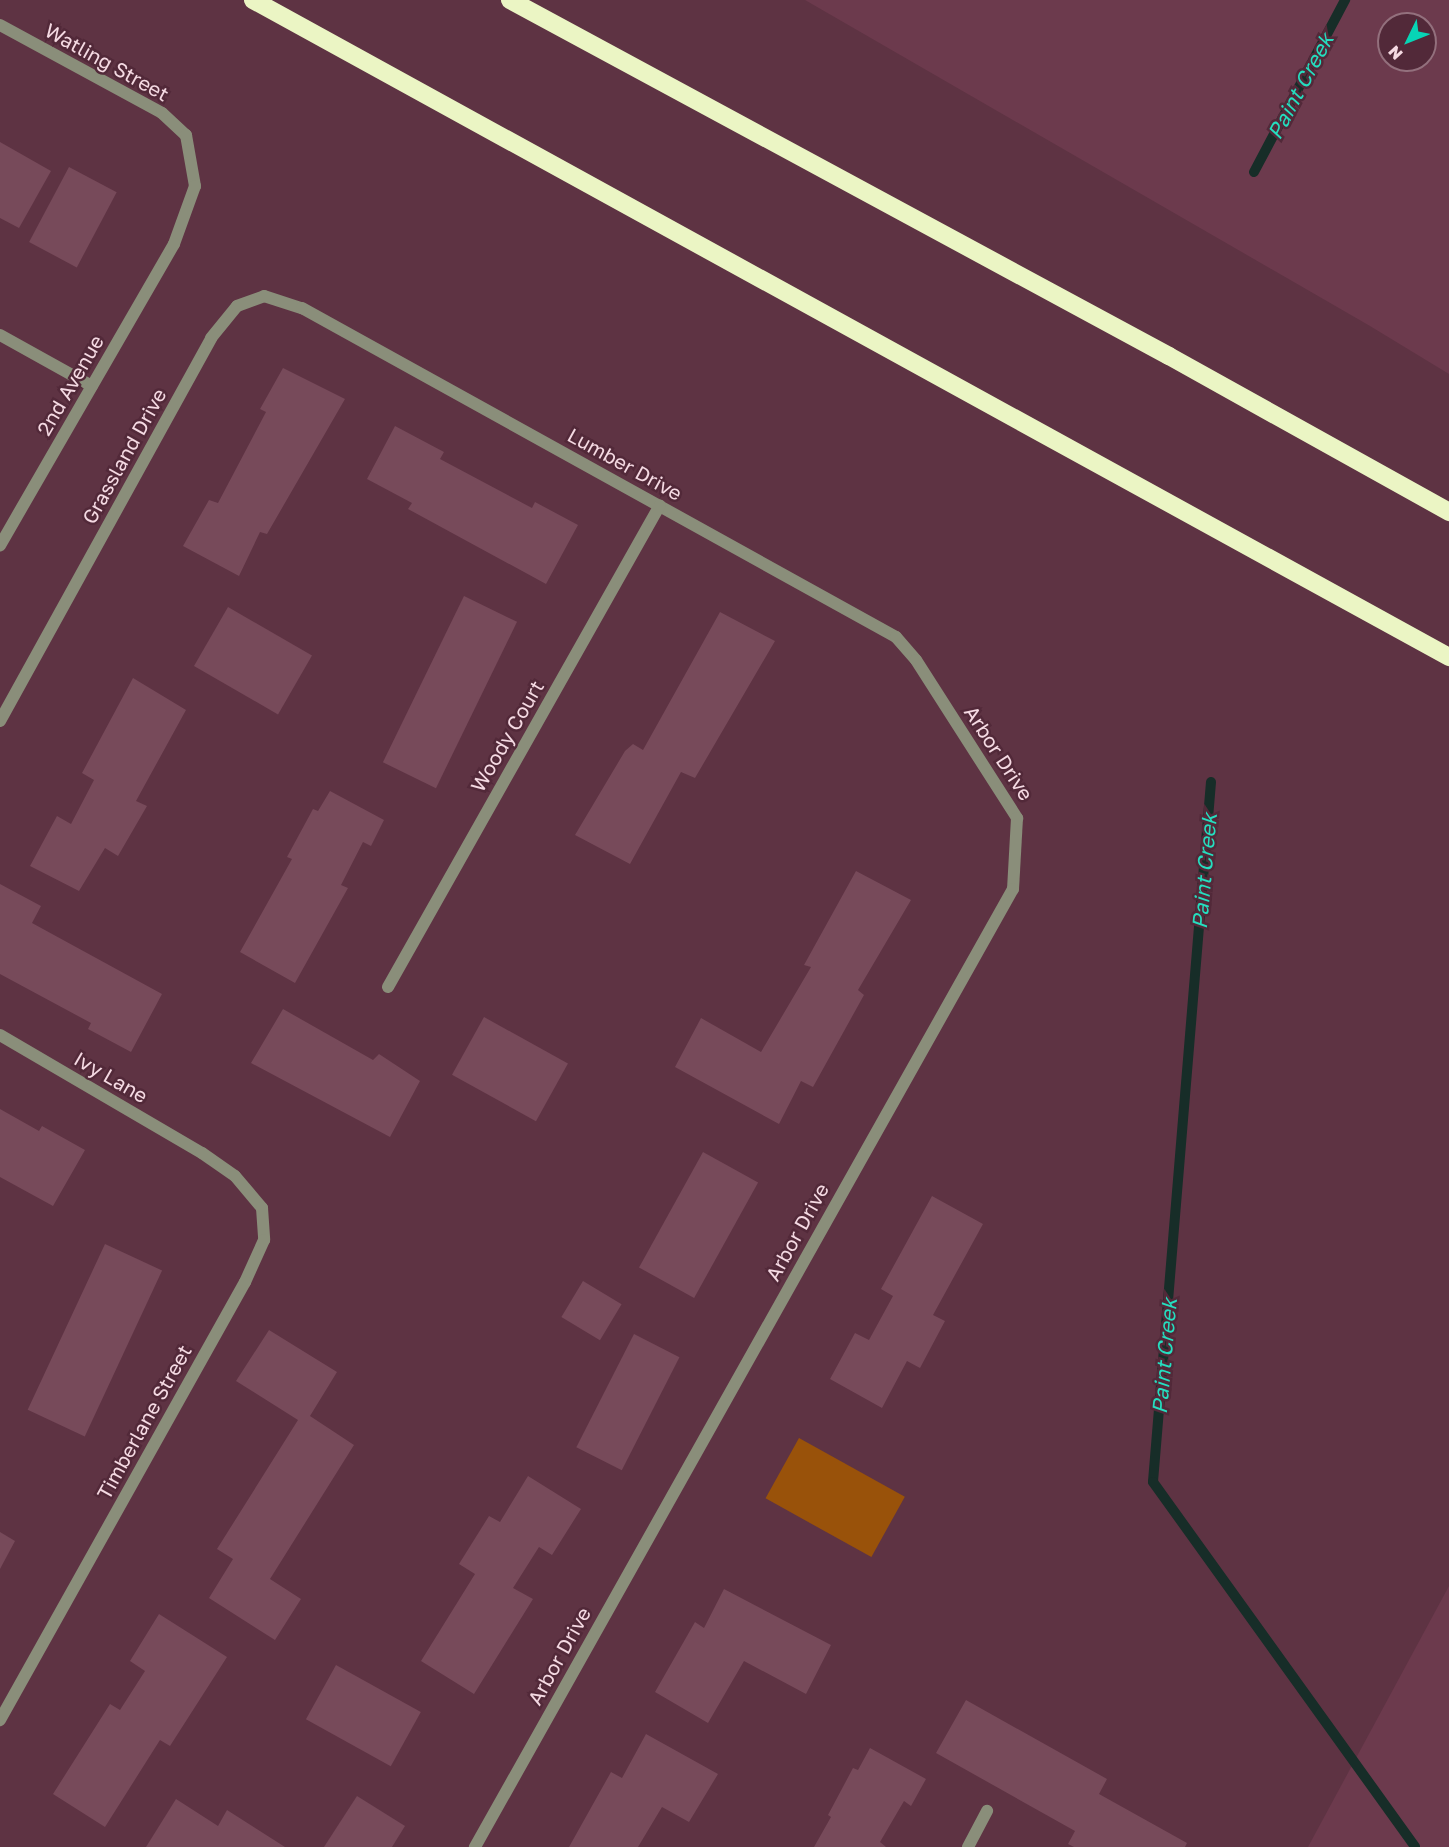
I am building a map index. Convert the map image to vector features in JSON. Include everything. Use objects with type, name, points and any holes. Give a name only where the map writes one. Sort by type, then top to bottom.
[{"type":"highway","points":[[254,0],[1449,657]]},
{"type":"highway","points":[[510,0],[1169,356],[1449,512]]},
{"type":"street","name":"Watling Street","points":[[0,25],[162,113],[186,135],[195,186],[174,244]]},
{"type":"street","name":"2nd Avenue","points":[[0,545],[174,244]]},
{"type":"street","name":"Grassland Drive","points":[[0,721],[211,338],[237,306],[264,296],[302,308],[335,326]]},
{"type":"street","name":"Lumber Drive","points":[[335,326],[896,637]]},
{"type":"street","points":[[0,335],[92,386]]},
{"type":"street","name":"Woody Court","points":[[388,987],[660,505]]},
{"type":"street","name":"Arbor Drive","points":[[475,1847],[1013,889],[1017,818],[916,660],[896,637]]},
{"type":"street","name":"Ivy Lane","points":[[0,1035],[202,1153]]},
{"type":"street","name":"Timberlane Street","points":[[0,1720],[245,1282],[264,1240],[262,1208],[235,1176],[202,1153]]},
{"type":"street","points":[[968,1847],[987,1811]]},
{"type":"shaded area","points":[[805,0],[1449,0],[1449,374],[1370,326]]},
{"type":"shaded area","points":[[799,1438],[905,1497],[871,1557],[766,1498]]},
{"type":"shaded area","points":[[1449,1586],[1449,1847],[1308,1847]]},
{"type":"building","points":[[0,142],[51,171],[19,228],[0,218]]},
{"type":"building","points":[[69,167],[117,192],[77,267],[29,242]]},
{"type":"building","points":[[283,368],[345,399],[267,534],[260,532],[239,576],[183,546],[209,500],[218,503],[266,412],[260,409]]},
{"type":"building","points":[[395,426],[444,452],[440,459],[532,508],[535,502],[578,525],[546,584],[408,509],[412,503],[367,479]]},
{"type":"building","points":[[464,596],[517,622],[436,788],[383,762]]},
{"type":"building","points":[[228,607],[312,656],[278,714],[194,666]]},
{"type":"building","points":[[720,612],[775,641],[695,778],[681,772],[630,864],[575,835],[625,751],[633,744],[643,750]]},
{"type":"building","points":[[133,678],[186,710],[136,801],[147,806],[118,856],[105,848],[79,891],[30,866],[57,816],[71,824],[94,780],[82,773]]},
{"type":"building","points":[[330,791],[384,820],[371,846],[363,842],[341,885],[348,888],[295,983],[240,952],[292,859],[287,857],[313,809],[318,811]]},
{"type":"building","points":[[856,871],[911,900],[858,990],[864,995],[813,1087],[801,1081],[779,1124],[675,1067],[701,1018],[761,1052],[811,967],[804,965]]},
{"type":"building","points":[[0,884],[41,906],[32,923],[162,994],[131,1052],[88,1029],[91,1023],[0,974]]},
{"type":"building","points":[[283,1009],[373,1060],[379,1054],[420,1081],[390,1137],[251,1063]]},
{"type":"building","points":[[484,1017],[568,1064],[536,1121],[452,1075]]},
{"type":"building","points":[[0,1109],[39,1131],[42,1126],[85,1150],[53,1206],[0,1177]]},
{"type":"building","points":[[703,1152],[758,1183],[694,1298],[639,1267]]},
{"type":"building","points":[[932,1196],[983,1224],[933,1315],[945,1321],[920,1368],[907,1361],[882,1408],[830,1379],[855,1333],[869,1340],[893,1296],[881,1289]]},
{"type":"building","points":[[105,1244],[162,1271],[85,1436],[28,1410]]},
{"type":"building","points":[[583,1281],[622,1304],[600,1340],[561,1317]]},
{"type":"building","points":[[269,1330],[337,1372],[310,1416],[354,1445],[270,1579],[301,1599],[275,1640],[209,1598],[233,1559],[217,1549],[298,1420],[236,1381]]},
{"type":"building","points":[[634,1334],[679,1357],[622,1470],[576,1447]]},
{"type":"building","points":[[528,1476],[581,1509],[552,1555],[539,1547],[513,1588],[533,1599],[474,1694],[421,1661],[475,1574],[459,1564],[489,1516],[500,1522]]},
{"type":"building","points":[[0,1532],[15,1541],[0,1569]]},
{"type":"building","points":[[724,1589],[831,1645],[806,1694],[744,1661],[708,1723],[655,1692],[695,1622],[704,1628]]},
{"type":"building","points":[[159,1614],[227,1657],[170,1746],[160,1740],[105,1827],[53,1794],[110,1704],[120,1710],[145,1671],[130,1661]]},
{"type":"building","points":[[336,1665],[421,1712],[391,1766],[306,1719]]},
{"type":"building","points":[[966,1700],[1107,1779],[1099,1794],[1187,1843],[1185,1847],[1074,1847],[1068,1844],[1075,1831],[936,1753]]},
{"type":"building","points":[[646,1734],[718,1774],[689,1822],[662,1807],[638,1847],[569,1847],[611,1772],[622,1778]]},
{"type":"building","points":[[870,1748],[926,1779],[911,1806],[904,1801],[880,1842],[886,1847],[814,1847],[831,1817],[828,1815],[853,1768],[858,1770]]},
{"type":"building","points":[[357,1796],[405,1826],[392,1847],[324,1847]]},
{"type":"building","points":[[176,1799],[218,1826],[227,1810],[285,1847],[146,1847]]},
{"type":"waterway","name":"Paint Creek","points":[[1254,172],[1345,0]]},
{"type":"waterway","name":"Paint Creek","points":[[1211,782],[1153,1482],[1415,1847]]}]
